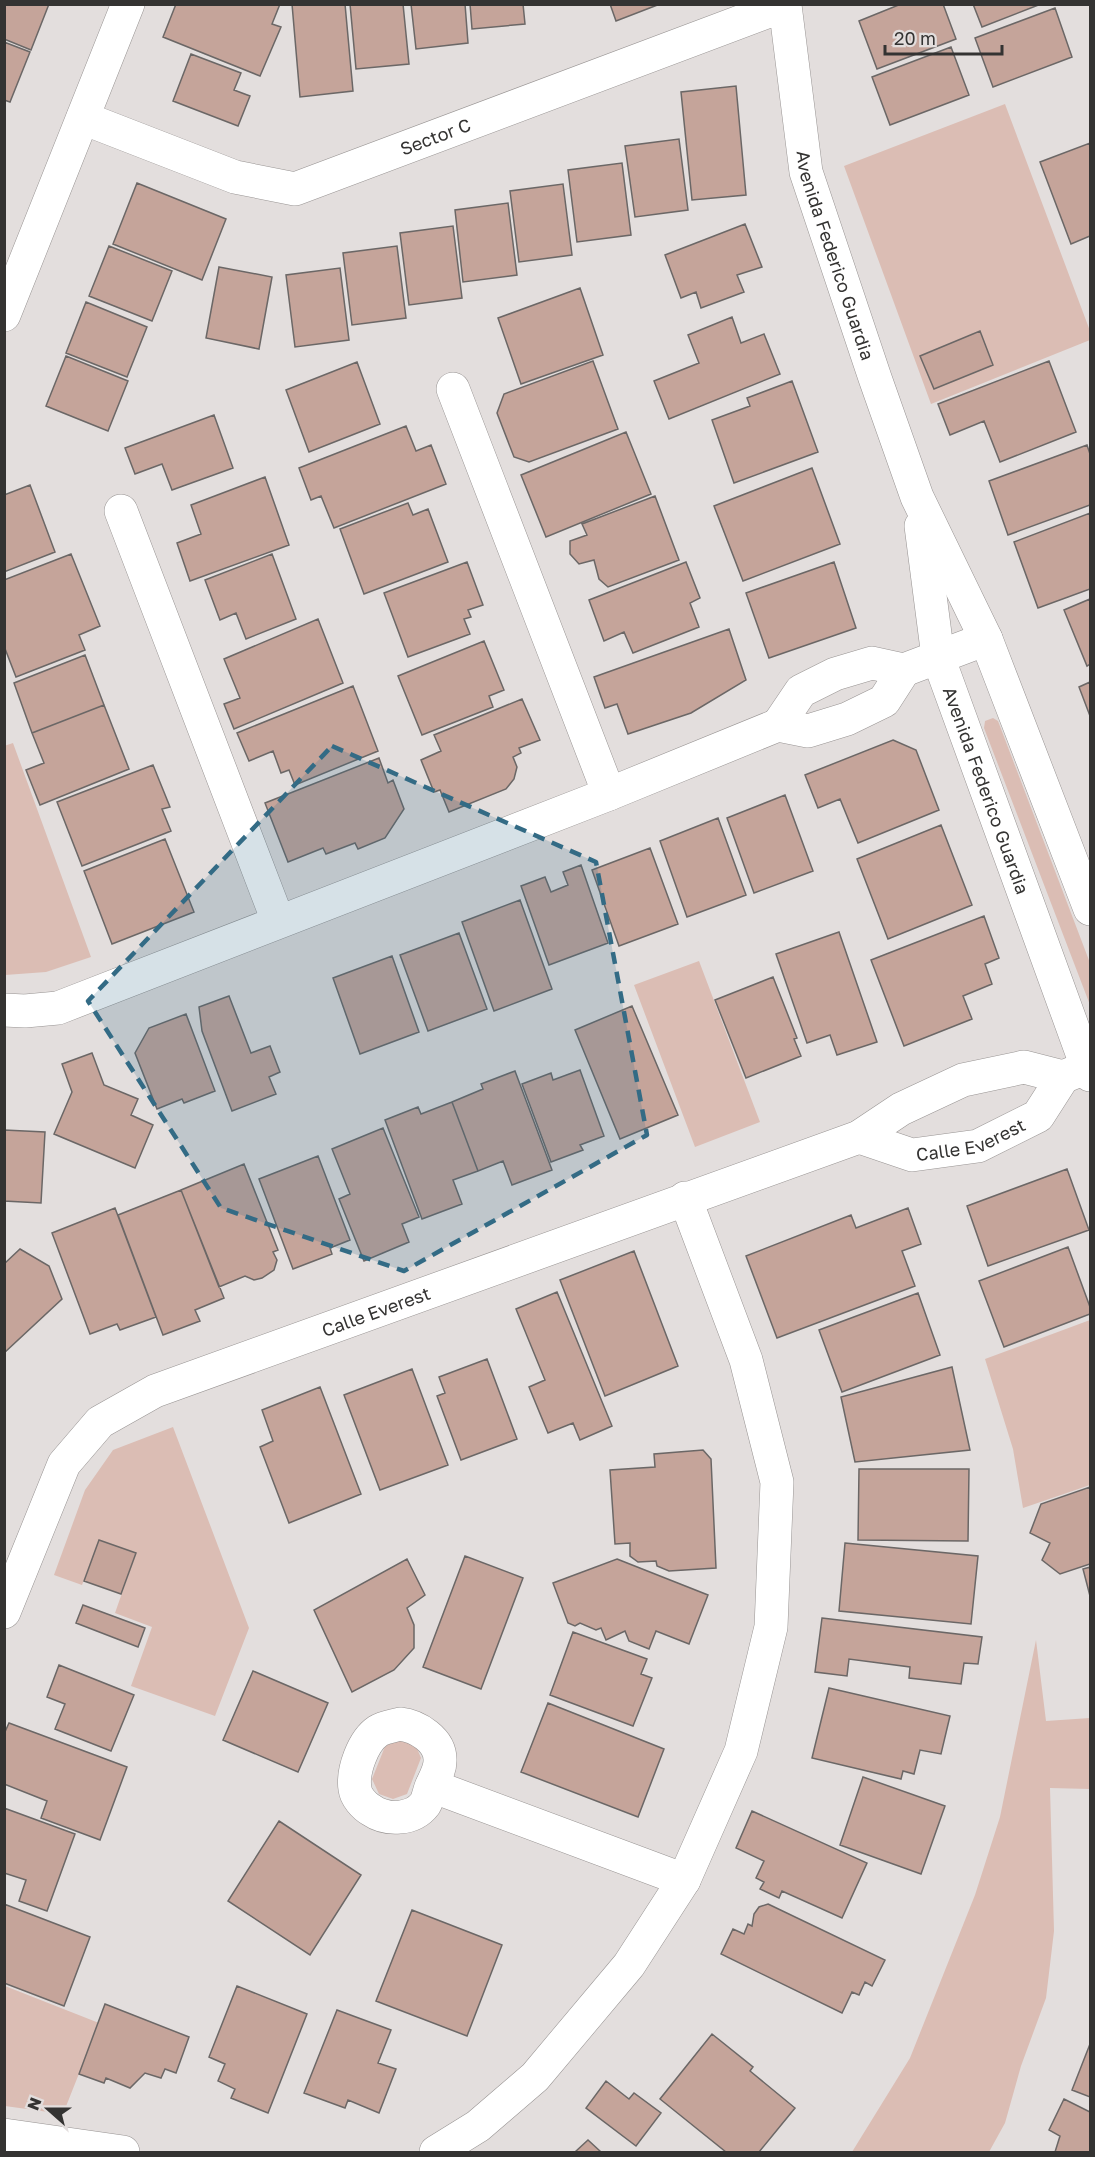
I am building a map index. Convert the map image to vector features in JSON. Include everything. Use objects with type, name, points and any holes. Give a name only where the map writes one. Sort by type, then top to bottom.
[{"type":"street","points":[[4,315],[128,4]]},
{"type":"street","name":"Sector C","points":[[83,118],[235,177],[295,189],[785,4]]},
{"type":"street","name":"Avenida Federico Guardia","points":[[785,4],[806,172],[875,378],[917,497],[986,639],[1090,909]]},
{"type":"street","points":[[453,389],[609,794]]},
{"type":"street","name":"Avenida Federico Guardia","points":[[917,497],[938,657],[1083,1072]]},
{"type":"street","points":[[121,511],[278,921]]},
{"type":"street","points":[[4,1010],[58,1008],[609,794],[778,724],[801,691],[835,674],[873,663],[904,670],[986,639]]},
{"type":"street","points":[[778,724],[808,731],[847,719],[884,701],[904,670]]},
{"type":"street","name":"Calle Everest","points":[[4,1612],[64,1464],[100,1422],[155,1391],[859,1137],[900,1109],[963,1080],[1024,1067],[1083,1072]]},
{"type":"street","name":"Calle Everest","points":[[859,1137],[912,1155],[978,1146],[1038,1116],[1083,1072]]},
{"type":"street","points":[[436,2152],[478,2126],[534,2077],[629,1965],[684,1880],[741,1751],[771,1626],[777,1482],[746,1360],[685,1198]]},
{"type":"street","points":[[432,1786],[684,1880]]},
{"type":"street","points":[[4,2135],[123,2152]]},
{"type":"highlighted area","points":[[332,746],[596,862],[647,1135],[404,1271],[221,1208],[88,1001]]},
{"type":"shaded area","points":[[1005,104],[1090,331],[1090,340],[931,404],[844,166]]},
{"type":"shaded area","points":[[993,718],[998,721],[1090,963],[1090,1005],[984,728],[985,721]]},
{"type":"shaded area","points":[[13,743],[91,957],[46,972],[5,975],[4,746]]},
{"type":"shaded area","points":[[699,961],[760,1122],[695,1147],[634,985]]},
{"type":"shaded area","points":[[1090,1320],[1090,1485],[1023,1508],[1013,1449],[985,1359]]},
{"type":"shaded area","points":[[173,1427],[249,1628],[215,1716],[131,1686],[152,1627],[115,1613],[136,1553],[99,1540],[82,1585],[54,1575],[85,1490],[113,1450]]},
{"type":"shaded area","points":[[1036,1640],[1046,1721],[1090,1718],[1090,1789],[1050,1788],[1054,1931],[1046,1998],[1021,2066],[1005,2123],[989,2152],[852,2152],[910,2058],[975,1895],[1000,1817]]},
{"type":"shaded area","points":[[401,1740],[416,1746],[421,1758],[407,1794],[393,1799],[379,1794],[372,1779],[386,1744]]},
{"type":"shaded area","points":[[5,1986],[99,2023],[63,2114],[5,2106]]},
{"type":"building","points":[[4,4],[49,4],[31,50],[4,39]]},
{"type":"building","points":[[176,4],[280,4],[272,24],[281,27],[260,76],[163,37]]},
{"type":"building","points":[[292,4],[345,4],[353,91],[300,97]]},
{"type":"building","points":[[350,4],[403,4],[409,64],[356,69]]},
{"type":"building","points":[[411,4],[465,4],[468,43],[416,49]]},
{"type":"building","points":[[470,4],[523,4],[525,24],[472,29]]},
{"type":"building","points":[[610,4],[660,4],[616,21]]},
{"type":"building","points":[[901,4],[943,4],[956,39],[877,69],[859,21]]},
{"type":"building","points":[[973,4],[1041,4],[982,27]]},
{"type":"building","points":[[1055,8],[1072,57],[993,87],[975,38]]},
{"type":"building","points":[[4,42],[30,52],[10,102],[4,100]]},
{"type":"building","points":[[951,47],[969,95],[890,125],[872,77]]},
{"type":"building","points":[[191,54],[241,73],[234,90],[250,96],[238,126],[173,101]]},
{"type":"building","points":[[736,86],[746,195],[692,200],[681,92]]},
{"type":"building","points":[[679,139],[688,210],[635,217],[625,146]]},
{"type":"building","points":[[1090,143],[1090,236],[1071,244],[1040,162]]},
{"type":"building","points":[[622,163],[631,235],[577,242],[568,170]]},
{"type":"building","points":[[137,183],[226,219],[202,280],[113,244]]},
{"type":"building","points":[[563,184],[572,255],[519,262],[510,191]]},
{"type":"building","points":[[508,203],[517,275],[463,282],[455,210]]},
{"type":"building","points":[[745,224],[762,267],[737,275],[744,292],[701,308],[696,292],[681,298],[665,255]]},
{"type":"building","points":[[453,226],[462,298],[409,305],[400,233]]},
{"type":"building","points":[[109,246],[172,271],[152,321],[89,296]]},
{"type":"building","points":[[397,246],[406,318],[352,325],[343,253]]},
{"type":"building","points":[[219,267],[272,277],[259,349],[206,338]]},
{"type":"building","points":[[340,268],[349,340],[295,347],[286,275]]},
{"type":"building","points":[[580,288],[603,355],[521,384],[498,318]]},
{"type":"building","points":[[86,302],[147,327],[127,377],[66,353]]},
{"type":"building","points":[[732,317],[741,343],[764,334],[780,374],[669,419],[654,381],[699,363],[688,335]]},
{"type":"building","points":[[980,331],[993,365],[934,389],[920,356]]},
{"type":"building","points":[[66,356],[128,381],[108,431],[46,406]]},
{"type":"building","points":[[593,361],[618,429],[529,462],[514,457],[497,413],[504,394]]},
{"type":"building","points":[[1049,361],[1076,432],[1000,462],[984,421],[950,435],[938,404]]},
{"type":"building","points":[[357,362],[380,424],[309,452],[286,390]]},
{"type":"building","points":[[792,381],[818,452],[734,483],[712,420],[750,406],[747,398]]},
{"type":"building","points":[[214,415],[233,468],[172,490],[162,464],[135,474],[125,448]]},
{"type":"building","points":[[406,426],[416,451],[431,445],[446,484],[334,528],[321,496],[311,500],[299,468]]},
{"type":"building","points":[[626,432],[651,494],[546,537],[521,475]]},
{"type":"building","points":[[1087,445],[1090,454],[1090,505],[1008,535],[989,481]]},
{"type":"building","points":[[812,468],[840,544],[743,581],[714,506]]},
{"type":"building","points":[[265,477],[289,545],[190,581],[177,543],[201,534],[191,505]]},
{"type":"building","points":[[30,485],[55,552],[4,572],[4,495]]},
{"type":"building","points":[[655,496],[679,560],[608,587],[599,579],[594,560],[579,564],[570,554],[570,541],[587,535],[582,524]]},
{"type":"building","points":[[408,503],[413,515],[428,509],[448,562],[364,594],[340,529]]},
{"type":"building","points":[[1090,513],[1090,589],[1038,608],[1014,542]]},
{"type":"building","points":[[71,554],[100,626],[79,635],[85,650],[16,677],[4,646],[4,580]]},
{"type":"building","points":[[272,554],[296,619],[246,639],[236,613],[220,620],[205,580]]},
{"type":"building","points":[[467,562],[483,605],[468,610],[471,617],[464,619],[470,634],[408,657],[384,593]]},
{"type":"building","points":[[686,562],[700,598],[690,603],[699,627],[633,653],[624,632],[604,641],[589,600]]},
{"type":"building","points":[[834,562],[856,628],[769,658],[746,593]]},
{"type":"building","points":[[1090,599],[1090,664],[1087,666],[1064,610]]},
{"type":"building","points":[[318,619],[343,683],[234,729],[224,704],[240,698],[224,659]]},
{"type":"building","points":[[729,629],[746,680],[691,713],[628,734],[617,704],[605,708],[594,677]]},
{"type":"building","points":[[484,641],[504,690],[489,696],[493,707],[422,735],[398,676]]},
{"type":"building","points":[[85,655],[104,705],[32,733],[14,683]]},
{"type":"building","points":[[1090,682],[1090,716],[1079,687]]},
{"type":"building","points":[[353,686],[378,751],[295,785],[289,770],[281,773],[273,751],[249,761],[237,733]]},
{"type":"building","points":[[522,699],[540,740],[519,748],[521,753],[513,757],[517,767],[514,779],[506,789],[449,812],[440,790],[434,792],[421,760],[441,751],[434,735]]},
{"type":"building","points":[[104,705],[129,769],[40,805],[26,770],[44,763],[32,733]]},
{"type":"building","points":[[893,740],[916,750],[939,810],[858,843],[840,799],[818,808],[805,775]]},
{"type":"building","points":[[379,758],[388,783],[393,780],[404,809],[385,838],[358,849],[355,843],[326,854],[323,848],[288,862],[265,803]]},
{"type":"building","points":[[153,765],[170,807],[162,809],[171,831],[82,866],[57,802]]},
{"type":"building","points":[[785,795],[813,871],[754,893],[727,818]]},
{"type":"building","points":[[718,818],[746,895],[687,917],[660,841]]},
{"type":"building","points":[[941,825],[972,905],[888,939],[857,859]]},
{"type":"building","points":[[165,839],[194,912],[112,944],[84,871]]},
{"type":"building","points":[[650,848],[678,924],[619,946],[592,870]]},
{"type":"building","points":[[581,865],[608,943],[549,965],[521,886],[545,877],[551,892],[568,885],[563,872]]},
{"type":"building","points":[[520,900],[552,989],[494,1011],[462,922]]},
{"type":"building","points":[[984,916],[999,958],[985,964],[992,984],[963,996],[972,1019],[904,1046],[871,960]]},
{"type":"building","points":[[839,932],[877,1042],[837,1055],[830,1035],[807,1043],[776,954]]},
{"type":"building","points":[[459,933],[487,1009],[428,1031],[400,955]]},
{"type":"building","points":[[392,956],[419,1032],[360,1054],[333,978]]},
{"type":"building","points":[[773,977],[797,1038],[794,1039],[801,1056],[746,1078],[715,1000]]},
{"type":"building","points":[[229,996],[251,1053],[270,1046],[280,1072],[269,1077],[276,1094],[232,1111],[202,1031],[199,1007]]},
{"type":"building","points":[[632,1006],[678,1115],[620,1139],[575,1030]]},
{"type":"building","points":[[186,1014],[215,1091],[184,1103],[182,1099],[157,1109],[135,1053],[149,1028]]},
{"type":"building","points":[[92,1053],[104,1085],[138,1099],[131,1115],[153,1125],[135,1168],[54,1134],[72,1092],[62,1064]]},
{"type":"building","points":[[580,1070],[604,1136],[580,1145],[583,1150],[551,1162],[522,1084],[551,1073],[553,1080]]},
{"type":"building","points":[[515,1071],[552,1170],[512,1185],[503,1161],[478,1171],[452,1102],[483,1089],[481,1084]]},
{"type":"building","points":[[452,1102],[478,1171],[453,1180],[462,1204],[422,1219],[385,1120],[418,1107],[421,1114]]},
{"type":"building","points":[[383,1128],[419,1217],[402,1224],[409,1242],[364,1261],[339,1199],[350,1194],[332,1149]]},
{"type":"building","points":[[4,1130],[45,1132],[41,1203],[4,1201]]},
{"type":"building","points":[[318,1156],[350,1240],[330,1248],[332,1254],[293,1269],[259,1179]]},
{"type":"building","points":[[244,1164],[278,1250],[273,1252],[277,1260],[274,1270],[262,1278],[254,1280],[245,1276],[219,1287],[181,1190]]},
{"type":"building","points":[[1067,1169],[1089,1230],[988,1266],[967,1206]]},
{"type":"building","points":[[181,1190],[224,1298],[195,1310],[200,1321],[163,1335],[118,1215]]},
{"type":"building","points":[[115,1208],[156,1317],[120,1330],[117,1324],[90,1334],[52,1233]]},
{"type":"building","points":[[908,1208],[921,1244],[902,1251],[915,1286],[777,1338],[746,1256],[851,1215],[856,1228]]},
{"type":"building","points":[[1068,1247],[1090,1307],[1090,1314],[1004,1347],[979,1281]]},
{"type":"building","points":[[20,1249],[49,1266],[62,1299],[4,1353],[4,1264]]},
{"type":"building","points":[[634,1251],[678,1366],[605,1396],[560,1280]]},
{"type":"building","points":[[557,1292],[612,1426],[580,1440],[573,1423],[548,1433],[529,1387],[545,1380],[516,1309]]},
{"type":"building","points":[[918,1293],[940,1355],[842,1392],[819,1330]]},
{"type":"building","points":[[487,1359],[517,1439],[461,1460],[437,1396],[445,1393],[439,1377]]},
{"type":"building","points":[[952,1367],[970,1450],[855,1462],[841,1397]]},
{"type":"building","points":[[412,1369],[448,1465],[380,1490],[344,1395]]},
{"type":"building","points":[[320,1387],[361,1494],[289,1523],[260,1447],[273,1441],[262,1410]]},
{"type":"building","points":[[703,1450],[711,1459],[716,1568],[669,1571],[657,1566],[656,1561],[638,1562],[630,1556],[630,1543],[615,1544],[610,1470],[655,1467],[654,1454]]},
{"type":"building","points":[[859,1469],[969,1469],[968,1541],[858,1540]]},
{"type":"building","points":[[1090,1487],[1090,1564],[1060,1574],[1042,1560],[1050,1543],[1030,1533],[1041,1504]]},
{"type":"building","points":[[99,1540],[136,1553],[121,1594],[84,1581]]},
{"type":"building","points":[[845,1543],[978,1556],[971,1624],[839,1611]]},
{"type":"building","points":[[465,1556],[523,1578],[481,1689],[423,1667]]},
{"type":"building","points":[[407,1559],[425,1595],[407,1608],[414,1625],[414,1648],[394,1670],[352,1692],[314,1610]]},
{"type":"building","points":[[617,1559],[708,1595],[689,1644],[656,1631],[649,1649],[629,1641],[625,1631],[606,1640],[601,1628],[596,1630],[580,1623],[575,1626],[568,1623],[553,1583]]},
{"type":"building","points":[[1090,1567],[1090,1596],[1083,1569]]},
{"type":"building","points":[[83,1605],[145,1628],[138,1647],[76,1623]]},
{"type":"building","points":[[822,1618],[982,1637],[978,1664],[964,1663],[961,1684],[909,1678],[910,1667],[849,1659],[847,1676],[815,1672]]},
{"type":"building","points":[[573,1632],[647,1659],[641,1674],[652,1678],[633,1726],[550,1695]]},
{"type":"building","points":[[59,1665],[134,1695],[111,1751],[55,1729],[65,1704],[47,1697]]},
{"type":"building","points":[[253,1671],[328,1703],[298,1772],[223,1740]]},
{"type":"building","points":[[829,1688],[950,1716],[941,1754],[920,1750],[914,1774],[903,1771],[901,1779],[812,1758]]},
{"type":"building","points":[[548,1703],[664,1749],[638,1817],[521,1772]]},
{"type":"building","points":[[9,1723],[127,1767],[100,1840],[41,1818],[47,1801],[4,1784],[4,1734]]},
{"type":"building","points":[[863,1777],[945,1806],[921,1874],[840,1845]]},
{"type":"building","points":[[4,1808],[75,1834],[47,1911],[19,1901],[26,1880],[4,1873]]},
{"type":"building","points":[[752,1811],[867,1863],[842,1918],[782,1891],[779,1898],[760,1889],[764,1882],[756,1878],[764,1861],[736,1848]]},
{"type":"building","points":[[279,1821],[361,1875],[310,1955],[228,1901]]},
{"type":"building","points":[[4,1904],[90,1937],[64,2006],[4,1983]]},
{"type":"building","points":[[768,1904],[885,1960],[872,1986],[865,1982],[859,1995],[852,1992],[842,2013],[721,1954],[733,1929],[744,1934],[748,1924],[752,1926],[754,1914],[759,1907]]},
{"type":"building","points":[[412,1910],[502,1945],[467,2036],[376,2001]]},
{"type":"building","points":[[237,1986],[307,2014],[268,2113],[231,2098],[235,2089],[218,2081],[225,2064],[209,2057]]},
{"type":"building","points":[[105,2004],[189,2037],[176,2073],[165,2069],[161,2078],[145,2073],[130,2088],[106,2078],[104,2083],[79,2074]]},
{"type":"building","points":[[337,2010],[391,2030],[378,2063],[396,2069],[379,2113],[348,2100],[345,2108],[304,2093]]},
{"type":"building","points":[[712,2034],[753,2067],[750,2071],[795,2108],[759,2152],[726,2152],[660,2099]]},
{"type":"building","points":[[1090,2044],[1090,2097],[1072,2090]]},
{"type":"building","points":[[606,2081],[629,2099],[634,2093],[661,2113],[636,2146],[586,2108]]},
{"type":"building","points":[[1064,2099],[1090,2112],[1090,2152],[1055,2152],[1060,2136],[1049,2130]]},
{"type":"building","points":[[588,2140],[601,2152],[575,2152]]}]
